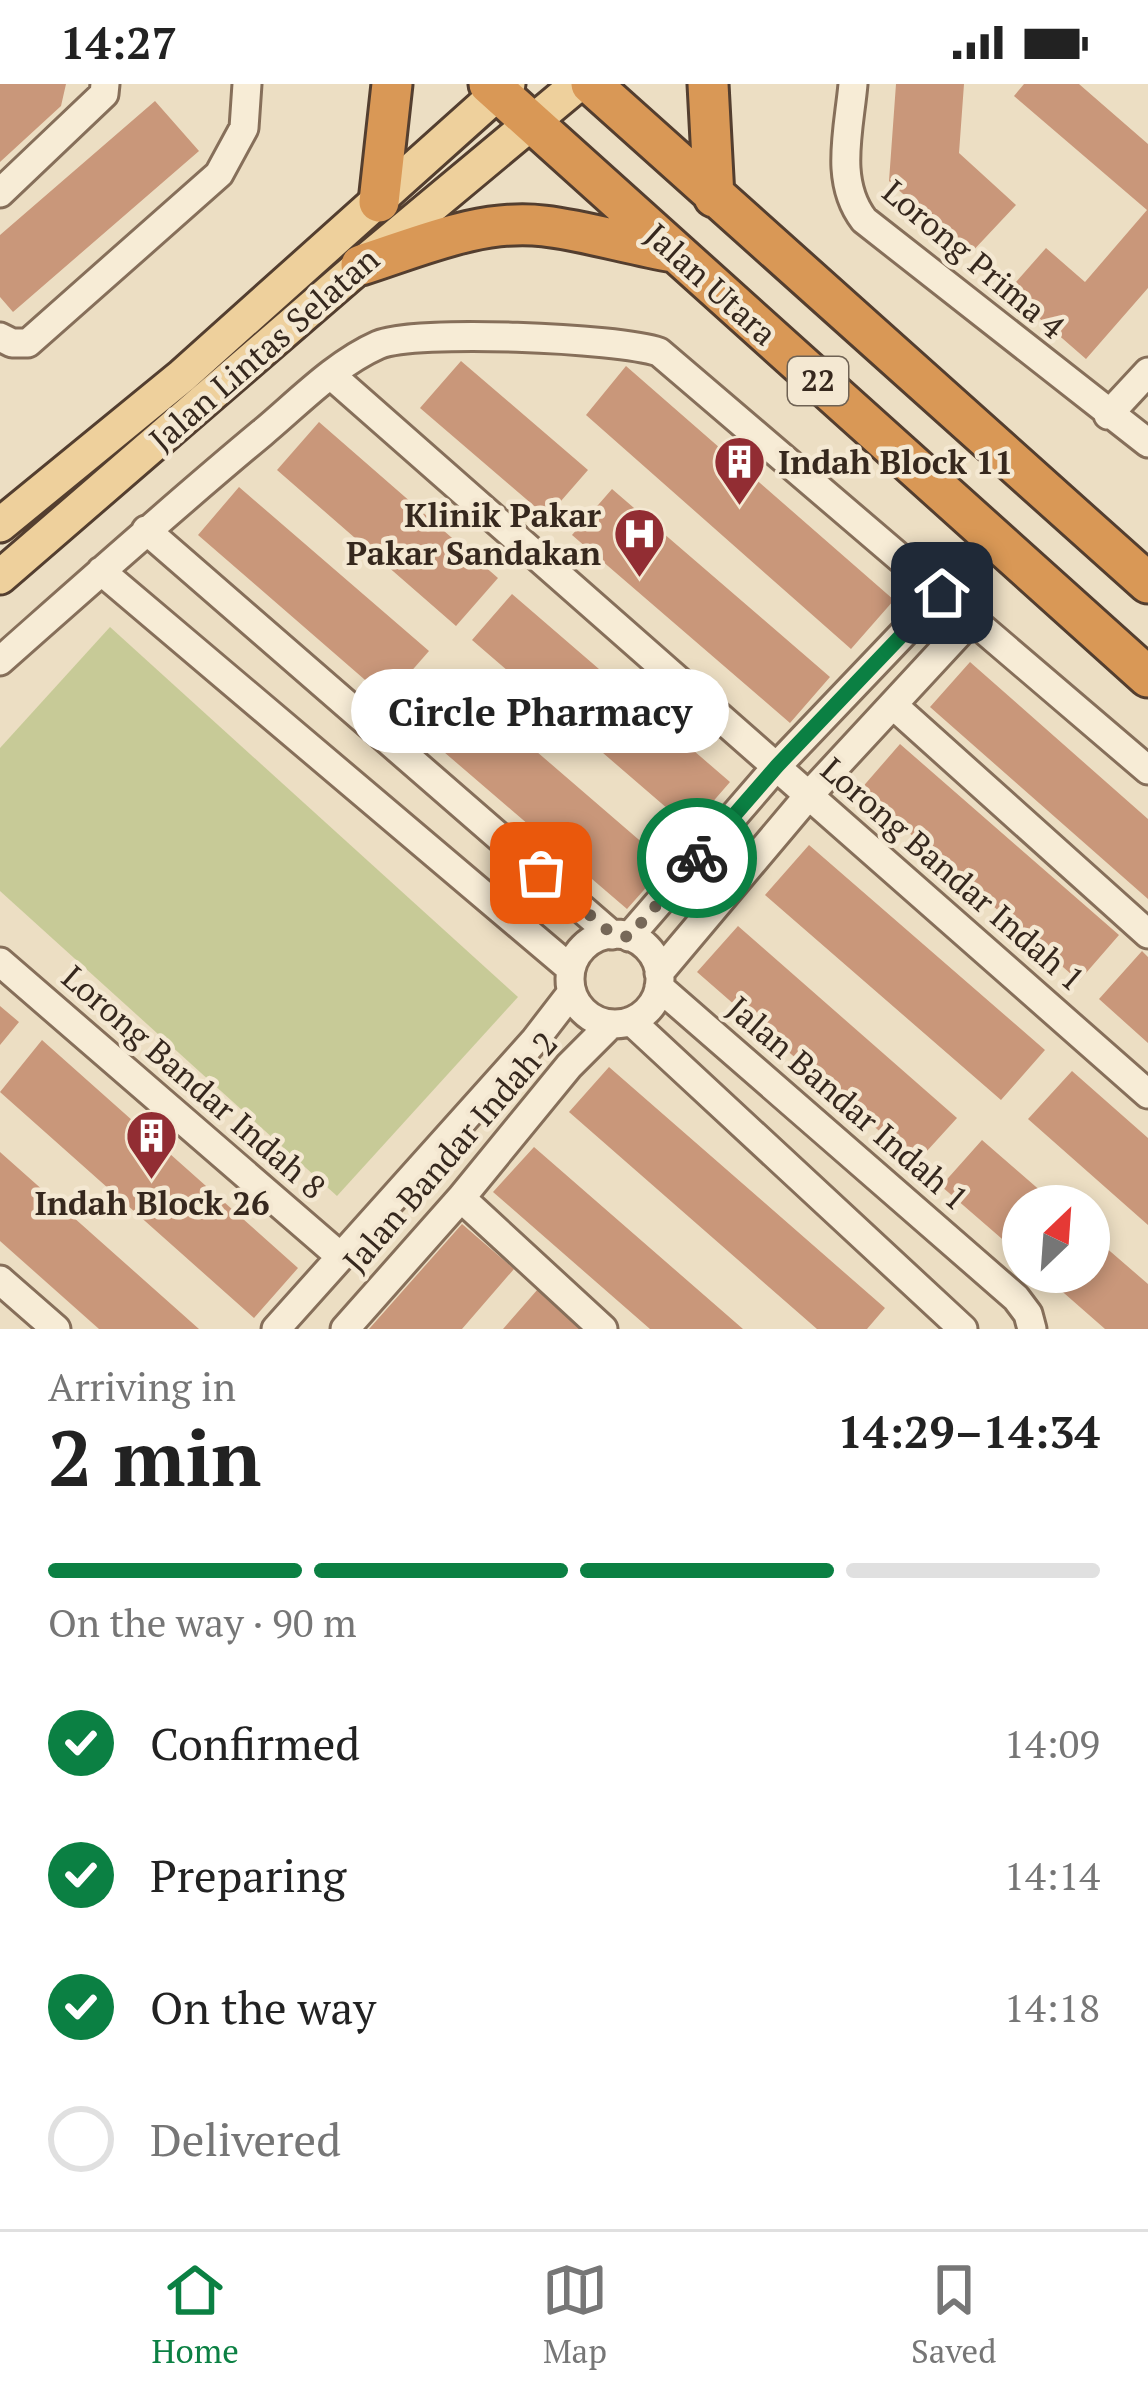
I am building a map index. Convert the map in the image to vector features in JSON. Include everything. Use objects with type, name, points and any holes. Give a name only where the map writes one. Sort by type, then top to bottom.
[{"type":"highway","points":[[380,202],[392,84]]},
{"type":"highway","name":"Jalan Utara","points":[[591,84],[1148,583]]},
{"type":"highway","points":[[708,84],[714,197]]},
{"type":"highway","name":"Jalan Utara","points":[[498,87],[532,125],[1148,677]]},
{"type":"highway","points":[[361,265],[465,232],[504,226],[543,226],[679,254]]},
{"type":"main road","name":"Jalan Lintas Selatan","points":[[0,578],[578,84]]},
{"type":"main road","name":"Jalan Lintas Selatan","points":[[0,525],[182,376],[380,202],[498,87]]},
{"type":"street","points":[[0,193],[104,94],[105,84]]},
{"type":"street","points":[[0,337],[28,343],[219,174],[244,128],[247,84]]},
{"type":"street","name":"Lorong Prima 4","points":[[853,84],[845,182],[856,210],[1148,443]]},
{"type":"street","points":[[0,661],[146,530],[331,375],[379,344],[414,336],[624,343],[659,352],[1148,770]]},
{"type":"street","points":[[1108,415],[1148,372]]},
{"type":"street","name":"Lorong Bandar Indah 1","points":[[331,375],[1148,1094]]},
{"type":"street","points":[[146,530],[620,936],[650,951],[659,980]]},
{"type":"street","points":[[101,571],[571,980],[586,1014],[621,1023],[963,1329]]},
{"type":"street","points":[[571,980],[586,945],[620,936],[942,593]]},
{"type":"street","points":[[621,1023],[646,1012],[659,980],[809,795],[973,619]]},
{"type":"street","points":[[893,705],[1148,934]]},
{"type":"street","name":"Lorong Bandar Indah 8","points":[[0,962],[341,1257]]},
{"type":"street","name":"Jalan Bandar Indah 2","points":[[276,1329],[535,1040],[571,980]]},
{"type":"street","name":"Jalan Bandar Indah 1","points":[[659,980],[1016,1298],[1032,1329]]},
{"type":"street","name":"Jalan Bandar Indah 2","points":[[345,1329],[569,1066],[621,1023]]},
{"type":"street","points":[[461,1198],[603,1329]]},
{"type":"street","points":[[0,1280],[56,1329]]},
{"type":"green space","points":[[110,627],[518,997],[337,1196],[0,891],[0,748]]},
{"type":"building","points":[[0,84],[66,84],[61,106],[0,162]]},
{"type":"building","points":[[896,84],[964,84],[959,153],[1016,205],[969,255],[889,181]]},
{"type":"building","points":[[1024,84],[1079,84],[1148,144],[1148,288],[1086,359],[1008,291],[1046,248],[1085,282],[1147,210],[1014,96]]},
{"type":"building","points":[[155,101],[199,151],[13,312],[0,297],[0,235]]},
{"type":"building","points":[[461,361],[588,470],[547,517],[420,408]]},
{"type":"building","name":"Indah Block 11","points":[[626,366],[894,600],[851,649],[586,415]]},
{"type":"building","points":[[319,422],[498,578],[456,626],[277,470]]},
{"type":"building","points":[[239,487],[429,651],[387,699],[198,535]]},
{"type":"building","points":[[612,489],[830,677],[790,723],[572,535]]},
{"type":"building","points":[[512,594],[730,782],[690,828],[472,640]]},
{"type":"building","points":[[970,662],[1148,819],[1148,899],[930,707]]},
{"type":"building","points":[[449,676],[667,864],[627,909],[409,722]]},
{"type":"building","points":[[900,744],[1119,935],[1079,981],[860,790]]},
{"type":"building","points":[[809,845],[1045,1050],[1001,1100],[765,895]]},
{"type":"building","points":[[738,926],[957,1118],[916,1163],[697,972]]},
{"type":"building","points":[[1142,951],[1148,957],[1148,1043],[1099,999]]},
{"type":"building","points":[[0,1006],[19,1022],[0,1045]]},
{"type":"building","name":"Indah Block 26","points":[[42,1040],[298,1268],[254,1318],[0,1092]]},
{"type":"building","points":[[609,1067],[885,1308],[867,1329],[817,1329],[569,1112]]},
{"type":"building","points":[[1072,1071],[1148,1138],[1148,1225],[1110,1191],[1110,1185],[1103,1185],[1028,1119]]},
{"type":"building","points":[[982,1140],[1034,1185],[1002,1185],[1002,1239],[941,1186]]},
{"type":"building","points":[[534,1147],[743,1329],[650,1329],[493,1192]]},
{"type":"building","points":[[0,1152],[199,1329],[99,1329],[0,1241]]},
{"type":"building","points":[[462,1224],[514,1269],[462,1329],[369,1329]]},
{"type":"building","points":[[1110,1251],[1148,1284],[1148,1329],[1105,1329],[1064,1293],[1110,1293]]},
{"type":"building","points":[[538,1289],[583,1329],[503,1329]]},
{"type":"way so far","points":[[541,873],[612,934],[629,937],[697,858]]},
{"type":"place","name":"Indah Block 11","points":[[739,508]]},
{"type":"place","name":"Klinik Pakar Pakar Sandakan","points":[[640,580]]},
{"type":"place","name":"Circle Pharmacy","points":[[541,873]]},
{"type":"place","name":"Indah Block 26","points":[[152,1182]]},
{"type":"route","points":[[697,858],[777,766],[942,593]]}]
